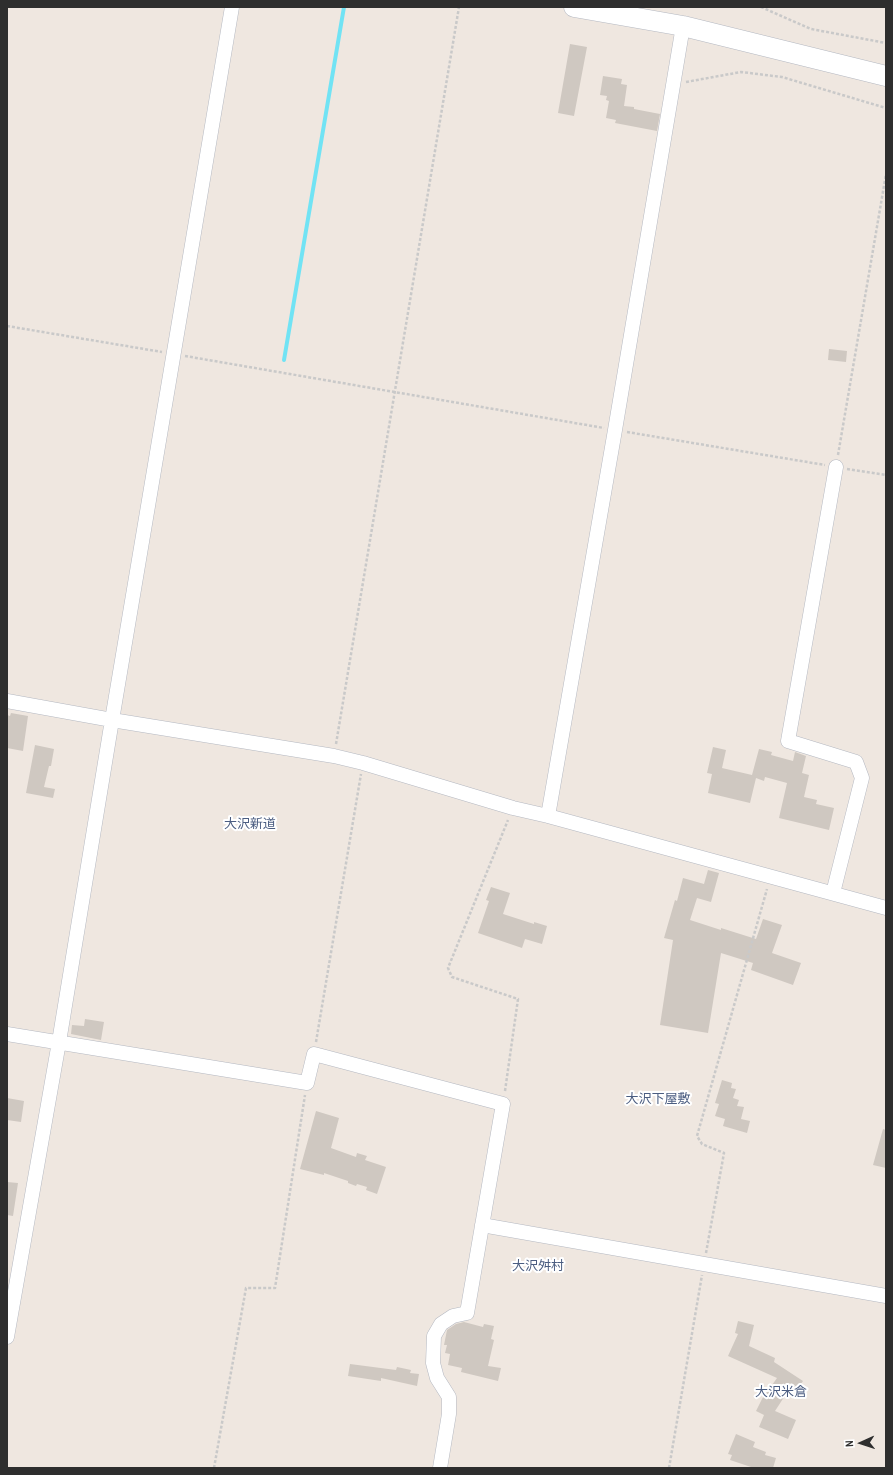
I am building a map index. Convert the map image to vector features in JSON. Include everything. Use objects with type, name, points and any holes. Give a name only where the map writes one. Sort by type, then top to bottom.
[{"type":"street","points":[[7,1337],[59,1042],[232,7]]},
{"type":"street","points":[[574,7],[683,26],[886,76]]},
{"type":"street","points":[[548,816],[683,26]]},
{"type":"street","points":[[833,894],[862,778],[856,762],[788,741],[836,467]]},
{"type":"street","points":[[7,701],[112,720],[334,756],[363,763],[513,808],[548,816],[886,908]]},
{"type":"street","points":[[7,1034],[307,1083],[314,1054],[503,1104],[467,1313],[453,1316],[441,1324],[434,1336],[433,1363],[437,1378],[449,1397],[449,1414],[440,1468]]},
{"type":"street","points":[[482,1225],[886,1296]]},
{"type":"path","points":[[334,756],[459,7]]},
{"type":"path","points":[[761,7],[811,29],[886,43]]},
{"type":"path","points":[[673,84],[742,72],[782,77],[886,108]]},
{"type":"path","points":[[836,467],[886,174]]},
{"type":"path","points":[[7,326],[886,475]]},
{"type":"path","points":[[314,1054],[363,763]]},
{"type":"path","points":[[503,1104],[518,998],[452,977],[448,968],[513,808]]},
{"type":"path","points":[[669,1468],[724,1152],[702,1144],[697,1136],[770,876]]},
{"type":"path","points":[[214,1468],[246,1288],[275,1288],[307,1083]]},
{"type":"building","points":[[570,44],[587,47],[574,116],[558,113]]},
{"type":"building","points":[[603,76],[622,79],[621,84],[627,85],[624,106],[660,114],[657,131],[615,123],[616,120],[606,118],[609,101],[606,100],[607,96],[600,95]]},
{"type":"building","points":[[829,349],[847,351],[846,362],[828,360]]},
{"type":"building","points":[[11,713],[28,716],[23,751],[7,748],[7,715],[10,716]]},
{"type":"building","points":[[35,745],[54,749],[51,766],[49,766],[44,787],[55,789],[53,798],[26,793]]},
{"type":"building","points":[[713,747],[726,750],[722,768],[752,775],[759,749],[772,752],[771,755],[793,761],[795,752],[806,756],[802,773],[809,775],[804,797],[817,800],[816,804],[834,808],[829,830],[779,818],[787,783],[765,777],[764,781],[756,778],[750,803],[708,793],[712,774],[707,773]]},
{"type":"building","points":[[708,870],[719,873],[711,902],[697,898],[690,920],[756,939],[763,919],[782,925],[772,953],[801,963],[793,985],[751,970],[753,963],[721,953],[708,1033],[660,1025],[673,940],[664,938],[675,900],[677,901],[683,878],[704,884]]},
{"type":"building","points":[[491,887],[510,893],[503,914],[534,924],[534,922],[547,926],[542,944],[525,939],[522,948],[478,933],[489,901],[486,900]]},
{"type":"building","points":[[85,1019],[104,1022],[101,1040],[71,1034],[72,1025],[84,1026]]},
{"type":"building","points":[[722,1080],[732,1083],[731,1088],[736,1089],[733,1098],[739,1100],[737,1106],[744,1107],[741,1119],[750,1121],[747,1133],[723,1126],[725,1119],[715,1116],[719,1104],[715,1103]]},
{"type":"building","points":[[7,1098],[24,1101],[21,1122],[7,1120]]},
{"type":"building","points":[[316,1111],[339,1118],[331,1148],[356,1157],[357,1153],[367,1156],[365,1160],[386,1167],[377,1194],[366,1190],[367,1187],[357,1184],[356,1186],[348,1183],[348,1181],[324,1173],[324,1175],[300,1169]]},
{"type":"building","points":[[883,1129],[886,1130],[886,1168],[873,1165]]},
{"type":"building","points":[[7,1182],[18,1183],[13,1216],[7,1215]]},
{"type":"building","points":[[738,1321],[754,1325],[749,1346],[775,1358],[774,1362],[803,1381],[795,1392],[790,1388],[775,1411],[796,1420],[788,1439],[759,1427],[764,1415],[756,1411],[762,1399],[777,1378],[728,1356],[738,1334],[735,1333]]},
{"type":"building","points":[[464,1322],[483,1327],[484,1324],[494,1326],[491,1339],[494,1340],[488,1366],[501,1368],[498,1381],[461,1372],[462,1368],[448,1365],[450,1354],[445,1353],[447,1345],[444,1345],[447,1330],[456,1324]]},
{"type":"building","points":[[350,1364],[396,1370],[397,1367],[411,1370],[410,1373],[419,1374],[417,1386],[381,1378],[381,1381],[348,1376]]},
{"type":"building","points":[[736,1434],[755,1442],[753,1447],[766,1452],[765,1455],[776,1458],[773,1468],[754,1468],[730,1460],[732,1455],[728,1454]]},
{"type":"waterway","points":[[284,360],[344,7]]},
{"type":"district","name":"大沢新道","points":[[250,825]]},
{"type":"district","name":"大沢下屋敷","points":[[658,1100]]},
{"type":"district","name":"大沢舛村","points":[[538,1267]]},
{"type":"district","name":"大沢米倉","points":[[781,1393]]}]
